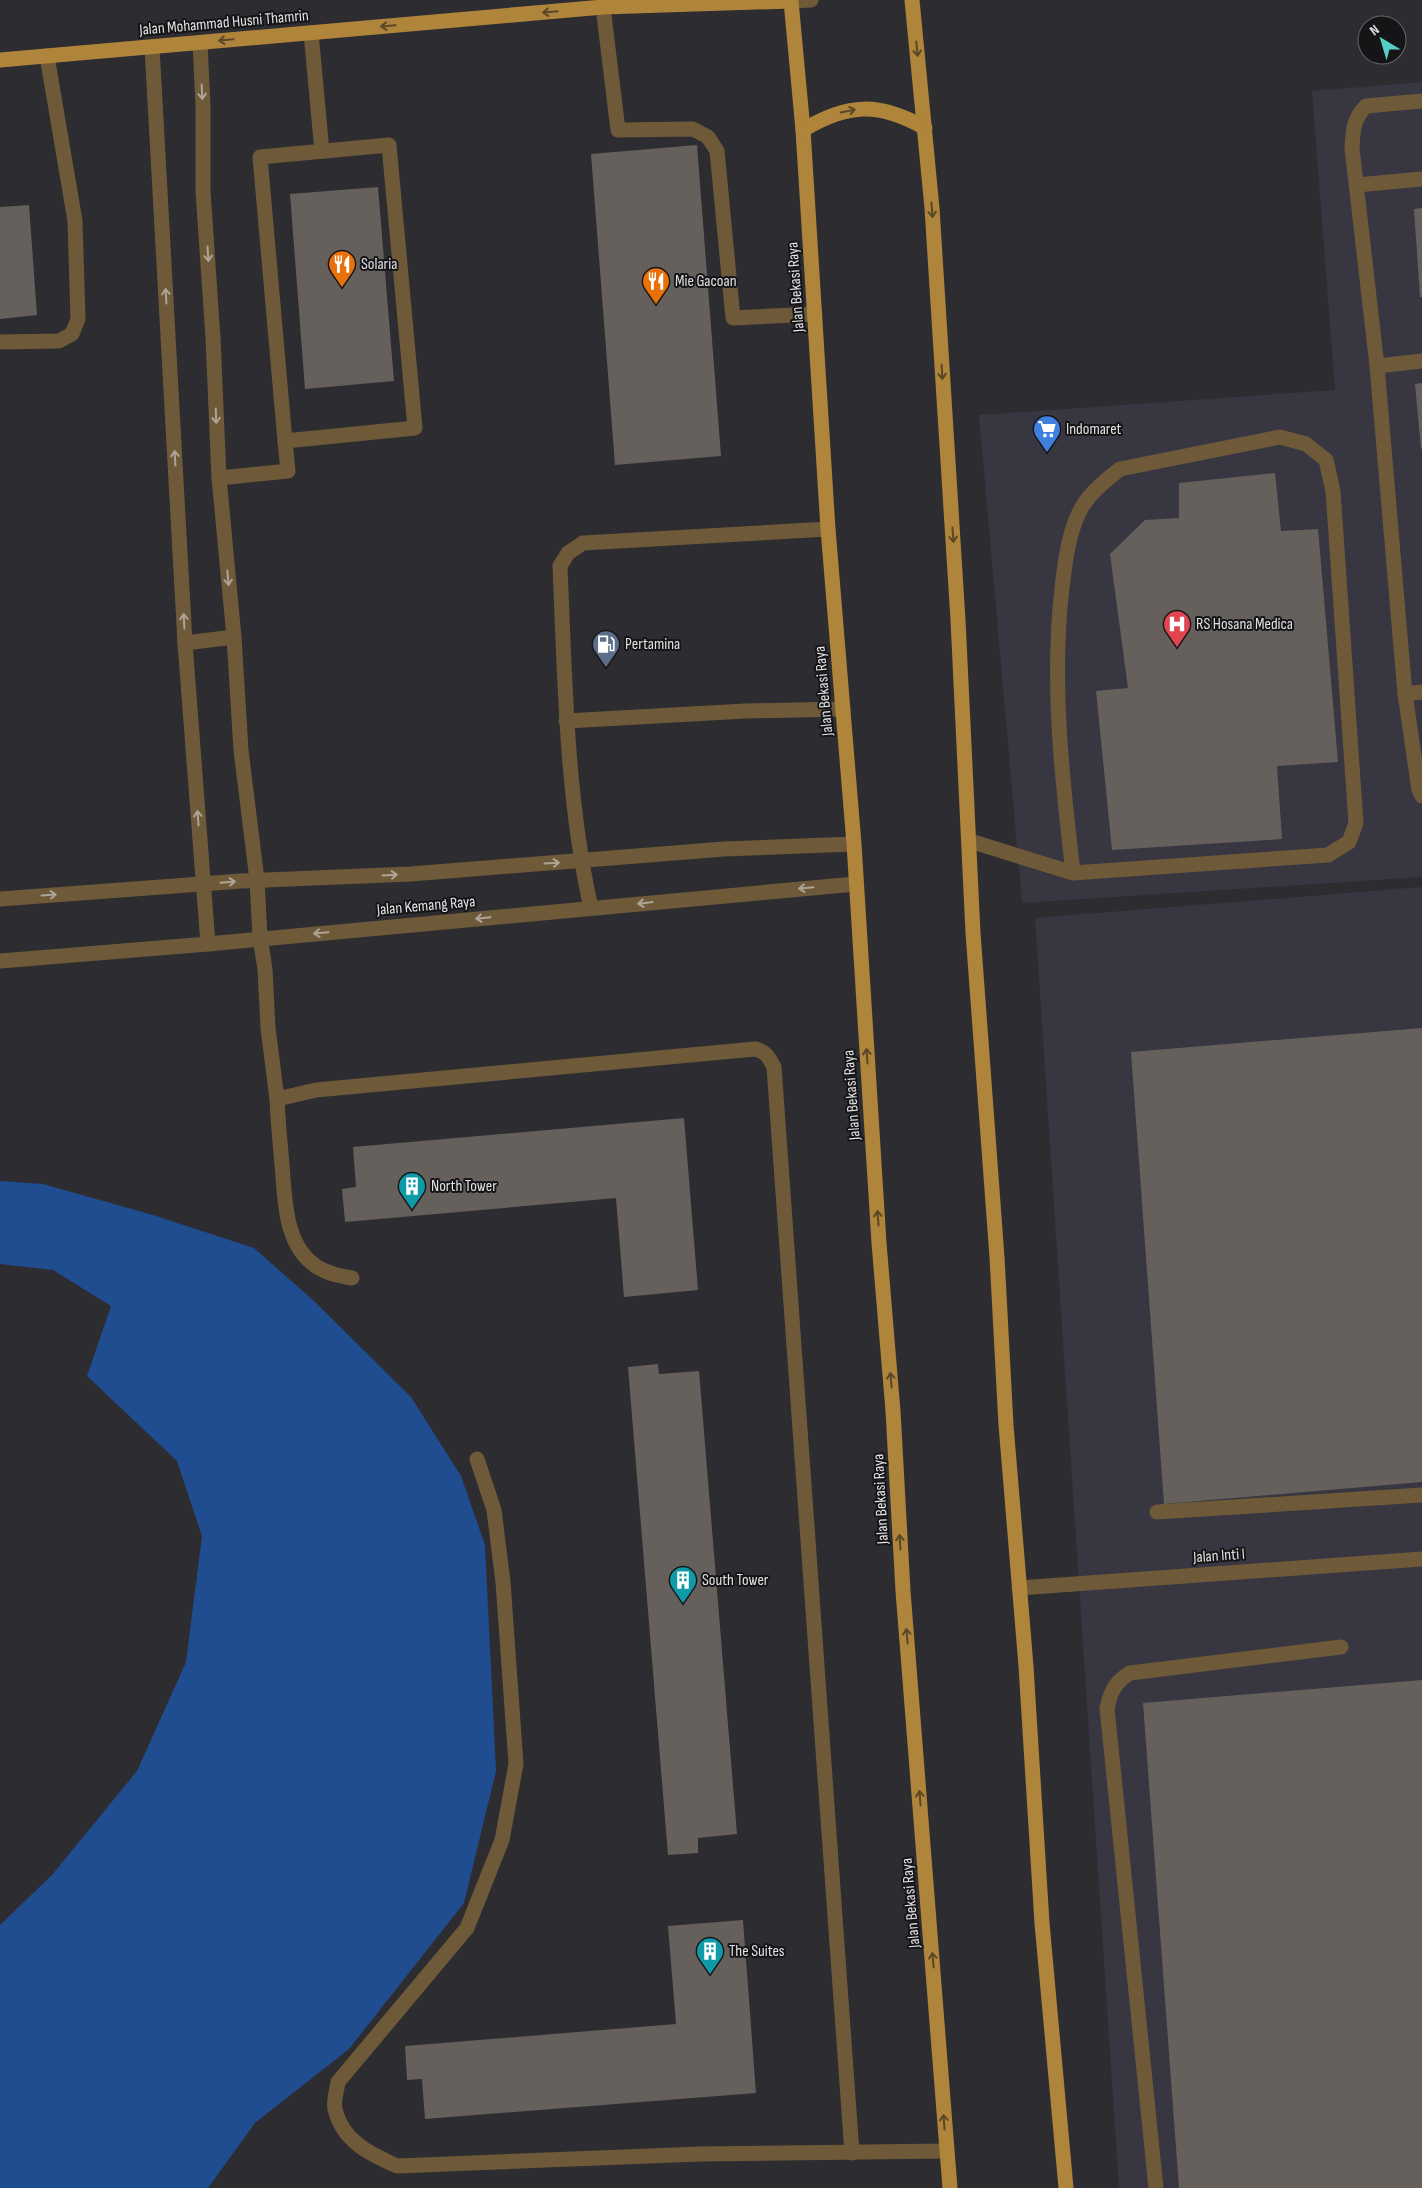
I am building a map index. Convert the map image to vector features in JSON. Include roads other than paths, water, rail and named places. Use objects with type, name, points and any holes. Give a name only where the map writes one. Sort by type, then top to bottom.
[{"type":"main road","name":"Jalan Mohammad Husni Thamrin","points":[[0,60],[311,33],[580,5],[603,8],[792,0]]},
{"type":"main road","name":"Jalan Bekasi Raya","points":[[792,0],[803,130],[828,529],[854,844],[855,884],[879,1243],[893,1411],[903,1591],[950,2188]]},
{"type":"main road","points":[[912,0],[932,208],[958,620],[974,953],[998,1257],[1006,1425],[1026,1666],[1042,1923],[1066,2188]]},
{"type":"main road","points":[[803,130],[826,117],[851,110],[868,109],[877,109],[902,115],[925,128]]},
{"type":"street","name":"Jalan Mohammad Husni Thamrin","points":[[792,0],[811,0]]},
{"type":"street","points":[[603,8],[618,130],[693,129],[708,137],[717,151],[733,318],[815,314]]},
{"type":"street","points":[[311,33],[322,151]]},
{"type":"street","points":[[200,43],[203,104],[203,191],[213,338],[219,478],[234,637],[242,750],[258,880],[260,938],[265,970],[268,1028],[277,1099],[286,1212],[296,1243],[306,1257],[318,1268],[332,1274],[352,1278]]},
{"type":"street","points":[[152,47],[185,643],[208,944]]},
{"type":"street","points":[[0,342],[59,341],[72,334],[78,319],[75,221],[47,56]]},
{"type":"street","points":[[1422,101],[1366,106],[1358,114],[1354,124],[1352,148],[1378,366],[1405,694],[1419,790],[1422,796]]},
{"type":"street","points":[[219,478],[288,471],[285,441],[260,157],[389,144],[415,428],[285,441]]},
{"type":"street","points":[[1356,185],[1422,179]]},
{"type":"street","points":[[1378,366],[1422,361]]},
{"type":"street","points":[[970,841],[1073,872],[1328,855],[1349,842],[1356,823],[1333,491],[1326,460],[1306,444],[1280,437],[1120,469],[1100,485],[1082,507],[1066,553],[1057,631],[1062,781],[1073,872]]},
{"type":"street","points":[[591,908],[581,862],[566,721],[560,566],[568,552],[584,543],[828,529]]},
{"type":"street","points":[[185,643],[234,637]]},
{"type":"street","points":[[1405,694],[1422,692]]},
{"type":"street","points":[[566,721],[843,709]]},
{"type":"street","name":"Jalan Kemang Raya","points":[[0,899],[258,880],[411,874],[581,862],[724,849],[854,844]]},
{"type":"street","name":"Jalan Kemang Raya","points":[[0,961],[208,944],[855,884]]},
{"type":"street","points":[[277,1099],[316,1090],[746,1050],[762,1050],[768,1055],[774,1068],[852,2153]]},
{"type":"street","points":[[477,1459],[494,1510],[503,1582],[516,1764],[502,1840],[468,1928],[338,2082],[334,2109],[346,2135],[367,2153],[397,2166],[700,2154],[946,2151]]},
{"type":"street","points":[[1157,1512],[1422,1496]]},
{"type":"street","name":"Jalan Inti I","points":[[1019,1588],[1422,1559]]},
{"type":"street","points":[[1156,2188],[1107,1708],[1111,1689],[1119,1679],[1130,1673],[1341,1647]]},
{"type":"water","points":[[0,1181],[43,1184],[153,1215],[254,1248],[314,1301],[411,1397],[461,1476],[485,1545],[496,1771],[464,1903],[349,2049],[255,2123],[208,2188],[0,2188],[0,1925],[52,1875],[137,1771],[186,1662],[202,1536],[177,1461],[87,1376],[111,1306],[53,1270],[0,1264]]},
{"type":"place","name":"Solaria","points":[[342,288]]},
{"type":"place","name":"Mie Gacoan","points":[[656,305]]},
{"type":"place","name":"Indomaret","points":[[1047,453]]},
{"type":"place","name":"RS Hosana Medica","points":[[1177,648]]},
{"type":"place","name":"Pertamina","points":[[606,668]]},
{"type":"place","name":"North Tower","points":[[412,1210]]},
{"type":"place","name":"South Tower","points":[[683,1604]]},
{"type":"place","name":"The Suites","points":[[710,1975]]}]
